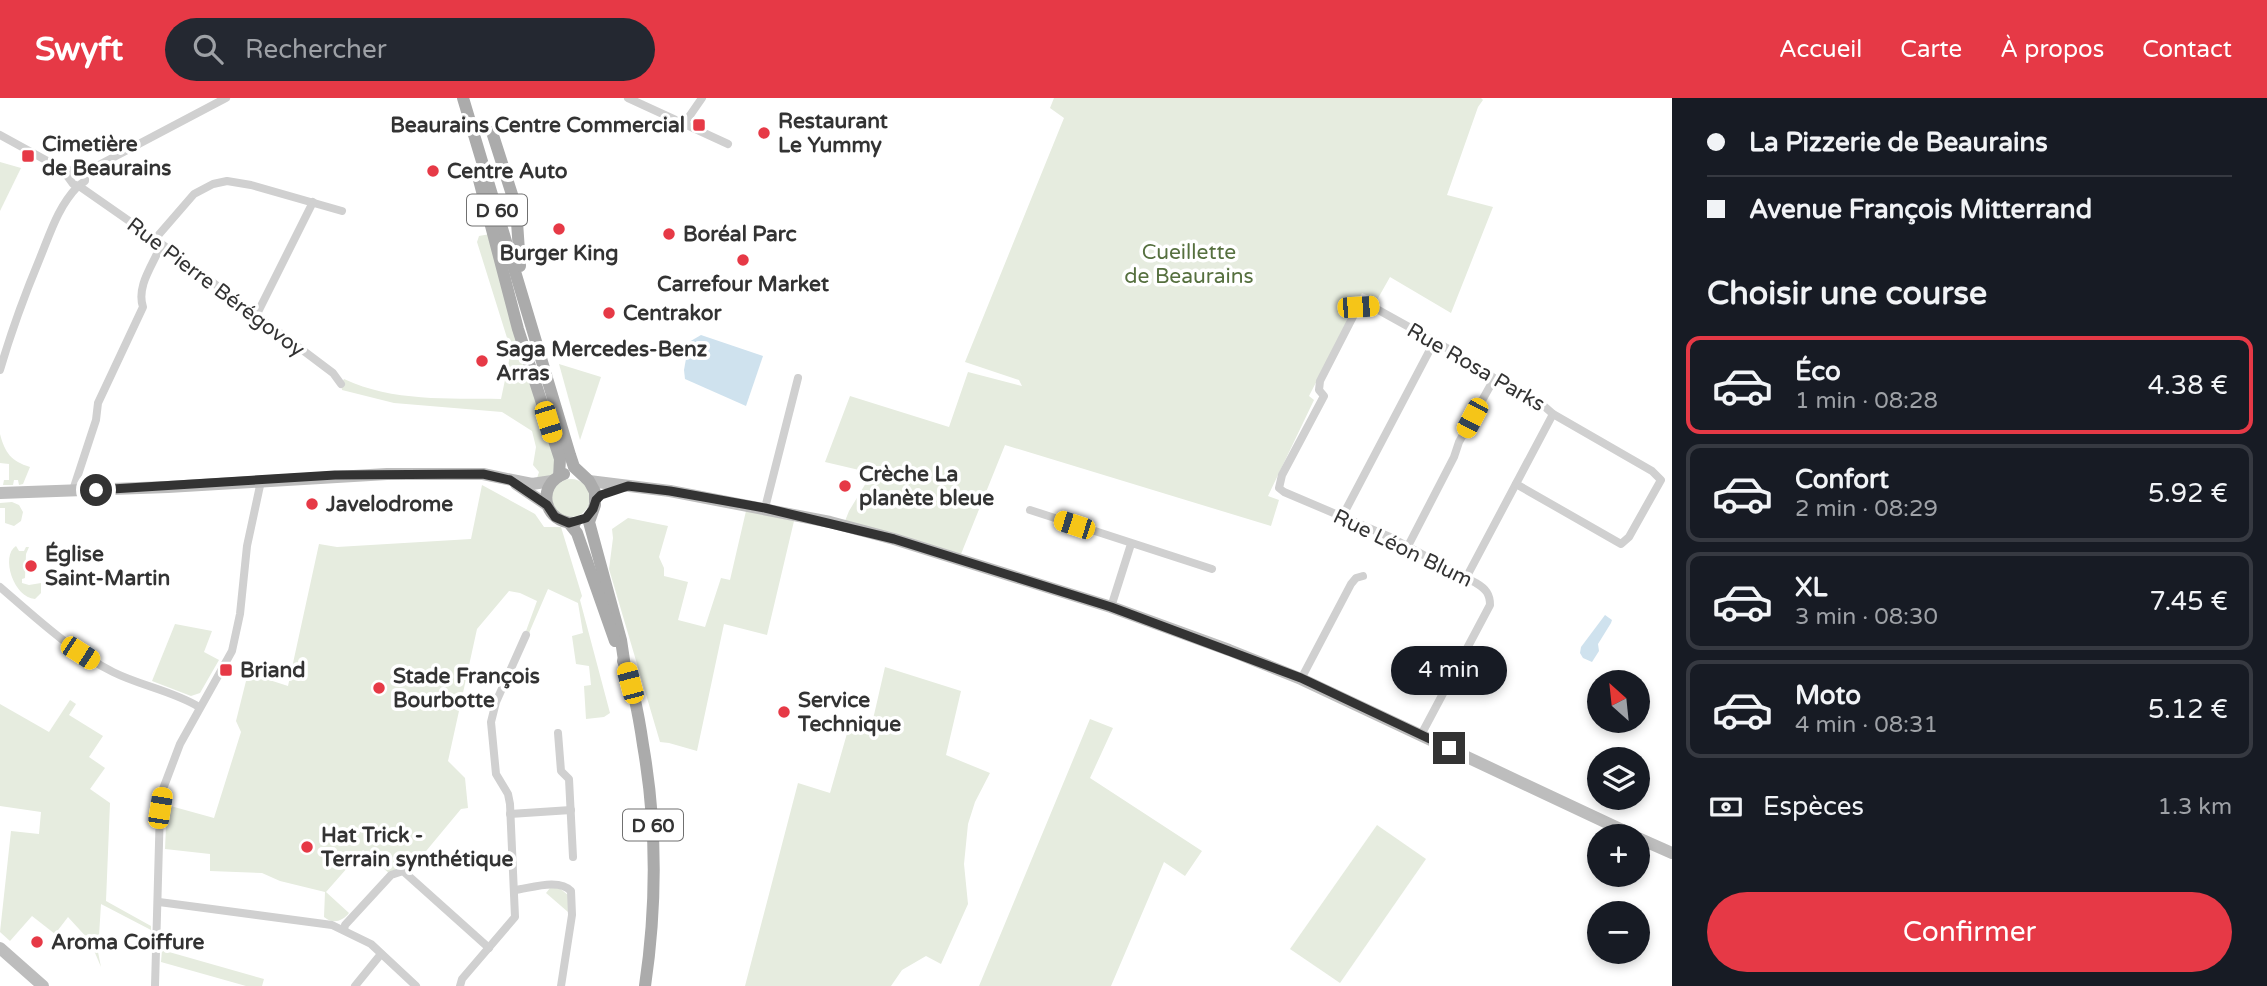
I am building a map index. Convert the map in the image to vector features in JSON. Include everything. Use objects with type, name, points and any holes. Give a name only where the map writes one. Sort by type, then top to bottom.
[{"type":"main road","name":"D 60","points":[[456,98],[518,329],[560,458],[556,478]]},
{"type":"main road","name":"D 60","points":[[463,98],[570,455],[574,467],[585,478]]},
{"type":"main road","points":[[492,132],[516,207],[519,261],[528,295],[531,321]]},
{"type":"main road","points":[[0,492],[261,481],[335,475],[431,473],[483,474],[532,484],[571,473],[628,486],[765,508],[894,539],[1111,607],[1301,678],[1608,824]]},
{"type":"main road","points":[[547,505],[546,495],[556,478]]},
{"type":"main road","points":[[585,478],[594,488],[596,500]]},
{"type":"main road","points":[[510,480],[547,505],[555,517],[569,523],[581,521],[590,514],[596,500],[606,493],[628,486]]},
{"type":"main road","name":"D 60","points":[[590,514],[591,534],[621,640],[642,735],[653,816],[653,917],[645,986]]},
{"type":"main road","name":"D 60","points":[[569,523],[577,533],[625,667]]},
{"type":"main road","points":[[1650,843],[1672,853]]},
{"type":"main road","points":[[0,948],[43,986]]},
{"type":"street","points":[[0,370],[55,219],[79,180],[97,166],[226,98]]},
{"type":"street","points":[[628,98],[727,144]]},
{"type":"street","points":[[684,124],[702,98]]},
{"type":"street","points":[[0,135],[79,180]]},
{"type":"street","name":"Rue Pierre Bérégovoy","points":[[79,180],[88,192],[333,373],[341,384]]},
{"type":"street","points":[[73,490],[96,420],[98,403],[143,307],[142,281],[148,274],[158,242],[184,203],[213,184],[238,182],[342,211]]},
{"type":"street","points":[[256,316],[313,202]]},
{"type":"street","name":"Rue Rosa Parks","points":[[1284,492],[1279,488],[1282,475],[1324,396],[1319,390],[1320,381],[1358,307],[1373,307],[1494,379],[1537,400],[1553,414],[1652,471],[1659,476],[1660,483],[1629,537],[1621,544],[1516,484]]},
{"type":"street","points":[[1342,517],[1434,342]]},
{"type":"street","points":[[765,508],[798,377]]},
{"type":"street","points":[[1408,546],[1454,457],[1459,442],[1494,379]]},
{"type":"street","points":[[1466,578],[1553,414]]},
{"type":"street","points":[[155,986],[160,808],[163,789],[180,744],[232,650],[240,614],[247,545],[261,481]]},
{"type":"street","name":"Rue Léon Blum","points":[[1284,492],[1408,546],[1485,588],[1490,597],[1490,605],[1421,735]]},
{"type":"street","points":[[1030,510],[1212,569]]},
{"type":"street","points":[[1111,607],[1131,544]]},
{"type":"street","points":[[1301,678],[1351,584],[1356,578],[1363,576]]},
{"type":"street","points":[[0,587],[66,643],[110,671],[199,708]]},
{"type":"street","points":[[460,986],[462,979],[515,917],[510,804],[508,794],[496,774],[491,722],[496,702],[526,635]]},
{"type":"street","points":[[558,733],[561,771],[569,779],[573,857]]},
{"type":"street","points":[[510,814],[571,810]]},
{"type":"street","points":[[344,930],[345,925],[391,875],[403,871],[489,948]]},
{"type":"street","points":[[515,890],[559,884],[566,885],[571,891],[572,915],[561,986]]},
{"type":"street","points":[[159,902],[319,922],[344,930],[371,944],[416,986]]},
{"type":"street","points":[[355,986],[382,954]]},
{"type":"green space","name":"Cueillette de Beaurains","points":[[1054,98],[1483,100],[1478,107],[1447,195],[1493,207],[1451,313],[1390,277],[1377,300],[1362,293],[1309,396],[1314,400],[1268,496],[1279,500],[1271,526],[1005,445],[959,559],[843,526],[872,473],[825,462],[850,396],[949,427],[968,372],[1022,386],[1019,380],[965,362],[1064,118],[1050,108]]},
{"type":"green space","points":[[0,162],[21,168],[0,211]]},
{"type":"green space","points":[[490,234],[555,456],[553,475],[536,481],[539,472],[533,465],[536,447],[532,431],[502,412],[394,403],[342,390],[344,379],[382,392],[401,395],[501,399],[510,356],[508,341],[477,242],[479,236]]},
{"type":"green space","points":[[559,364],[601,377],[580,440]]},
{"type":"green space","points":[[0,434],[10,455],[30,467],[23,484],[19,485],[18,480],[14,480],[13,485],[3,485],[4,480],[9,480],[9,464],[0,463]]},
{"type":"green space","points":[[571,479],[585,484],[590,498],[585,512],[571,517],[557,512],[552,498],[557,484]]},
{"type":"green space","name":"Stade François Bourbotte","points":[[482,485],[535,514],[544,527],[561,527],[582,596],[580,600],[610,713],[604,717],[586,719],[584,686],[591,685],[589,666],[576,664],[572,636],[583,633],[578,603],[548,589],[529,633],[526,631],[537,601],[509,591],[477,629],[448,761],[465,778],[468,808],[461,809],[407,874],[391,875],[363,850],[326,892],[349,913],[334,921],[324,917],[325,892],[280,881],[262,873],[210,871],[210,854],[165,849],[167,805],[214,818],[241,732],[236,721],[248,673],[288,686],[319,544],[337,547],[471,539]]},
{"type":"green space","points":[[12,502],[19,505],[23,512],[21,521],[14,526],[5,523],[5,508],[0,508],[0,503]]},
{"type":"green space","points":[[746,511],[794,521],[767,635],[724,624],[697,751],[660,742],[609,569],[612,529],[628,518],[668,526],[659,557],[664,576],[688,582],[678,620],[705,627],[721,578],[730,580]]},
{"type":"green space","points":[[16,546],[19,551],[29,547],[22,583],[41,583],[41,593],[35,599],[21,592],[12,576],[9,558]]},
{"type":"green space","points":[[175,624],[212,631],[204,652],[219,660],[200,693],[191,696],[152,681]]},
{"type":"green space","points":[[885,667],[961,691],[946,755],[990,773],[975,802],[968,824],[964,864],[968,904],[941,964],[926,956],[902,970],[891,986],[745,986],[798,783],[830,793],[850,723],[871,728]]},
{"type":"green space","points":[[70,700],[76,704],[69,715],[103,736],[89,757],[105,768],[90,789],[110,803],[106,901],[151,926],[151,930],[101,904],[98,952],[101,967],[90,941],[68,917],[55,934],[32,916],[10,941],[0,932],[11,831],[39,834],[41,812],[0,806],[0,704],[49,732]]},
{"type":"green space","points":[[1090,719],[1113,728],[1090,778],[1202,851],[1185,876],[1164,862],[1111,986],[979,986]]},
{"type":"green space","points":[[1377,825],[1426,859],[1340,983],[1290,949]]},
{"type":"green space","points":[[558,887],[568,895],[568,912],[546,893],[550,888]]},
{"type":"green space","points":[[162,950],[264,979],[262,986],[246,986],[161,962]]},
{"type":"water","points":[[701,335],[763,356],[746,406],[685,379],[689,342]]},
{"type":"water","points":[[1605,615],[1612,620],[1598,644],[1599,651],[1592,662],[1583,658],[1581,647]]},
{"type":"place","name":"Beaurains Centre Commercial","points":[[699,125]]},
{"type":"place","name":"Restaurant Le Yummy","points":[[764,133]]},
{"type":"place","name":"Cimetière de Beaurains","points":[[28,156]]},
{"type":"place","name":"Centre Auto","points":[[433,171]]},
{"type":"place","name":"Burger King","points":[[559,229]]},
{"type":"place","name":"Boréal Parc","points":[[669,234]]},
{"type":"place","name":"Carrefour Market","points":[[743,260]]},
{"type":"place","name":"Centrakor","points":[[609,313]]},
{"type":"place","name":"Saga Mercedes-Benz Arras","points":[[482,361]]},
{"type":"place","name":"Crèche La planète bleue","points":[[845,486]]},
{"type":"place","name":"Javelodrome","points":[[312,504]]},
{"type":"place","name":"Église Saint-Martin","points":[[31,566]]},
{"type":"place","name":"Briand","points":[[226,670]]},
{"type":"place","name":"Stade François Bourbotte","points":[[379,688]]},
{"type":"place","name":"Service Technique","points":[[784,712]]},
{"type":"place","name":"Hat Trick - Terrain synthétique","points":[[307,847]]},
{"type":"place","name":"Aroma Coiffure","points":[[37,942]]},
{"type":"route","points":[[96,490],[335,475],[483,474],[510,480],[547,505],[555,517],[569,523],[586,518],[601,495],[628,486],[765,508],[894,539],[1111,607],[1301,678],[1449,748]]}]
